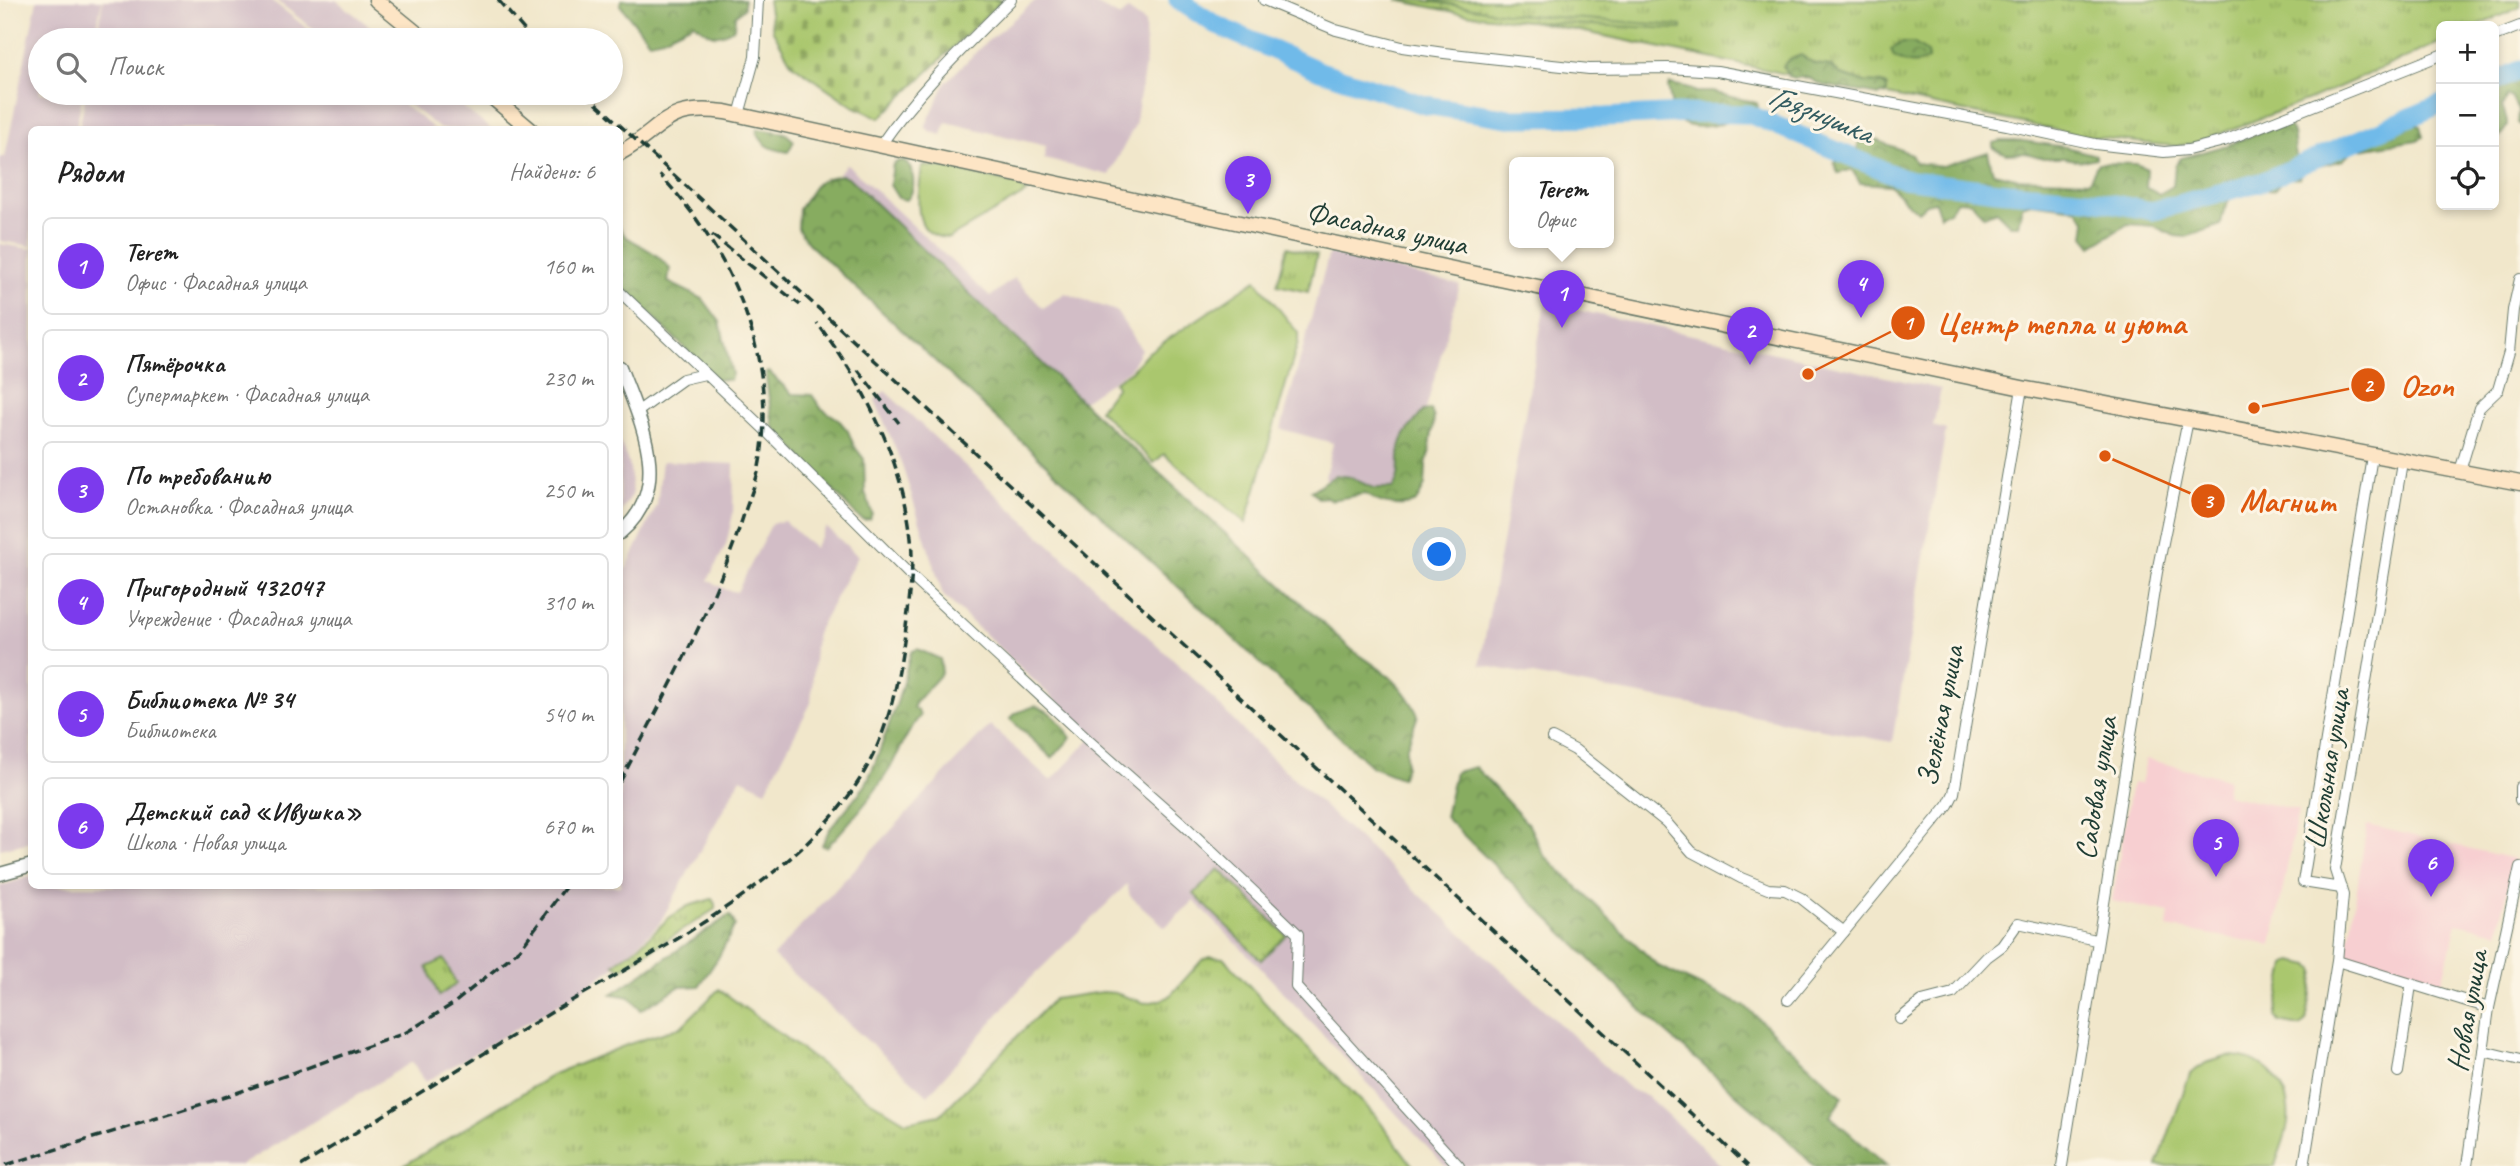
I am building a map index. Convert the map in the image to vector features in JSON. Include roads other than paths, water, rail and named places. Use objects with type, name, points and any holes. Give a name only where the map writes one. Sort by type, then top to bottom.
[{"type":"main road","points":[[376,0],[410,28]]},
{"type":"main road","points":[[502,105],[526,126]]},
{"type":"main road","name":"Фасадная улица","points":[[623,151],[663,120],[683,112],[703,109],[739,115],[1509,281],[2022,388],[2520,483]]},
{"type":"street","points":[[739,115],[755,57],[758,0]]},
{"type":"street","points":[[880,146],[895,124],[958,53],[1011,0]]},
{"type":"street","points":[[1264,0],[1336,30],[1402,47],[1589,69],[1668,68],[1717,71],[2095,144],[2164,152],[2188,150],[2224,141],[2436,57]]},
{"type":"street","points":[[2499,34],[2520,26]]},
{"type":"street","points":[[2460,471],[2479,408],[2498,390],[2509,352],[2520,279]]},
{"type":"street","points":[[623,295],[922,587],[1183,824],[1298,934],[1296,988],[1459,1166]]},
{"type":"street","points":[[637,412],[683,379],[705,373]]},
{"type":"street","points":[[623,375],[650,457],[646,496],[639,510],[623,529]]},
{"type":"street","name":"Зелёная улица","points":[[1788,1000],[1948,805],[1954,793],[2022,388]]},
{"type":"street","name":"Садовая улица","points":[[2062,1166],[2096,940],[2157,572],[2188,421]]},
{"type":"street","points":[[2341,888],[2303,882],[2372,456]]},
{"type":"street","name":"Школьная улица","points":[[2304,1166],[2337,961],[2343,895],[2335,870],[2402,462]]},
{"type":"street","points":[[1552,738],[1575,750],[1666,822],[1692,852],[1768,889],[1785,890],[1801,898],[1844,932]]},
{"type":"street","points":[[2520,787],[2520,800]]},
{"type":"street","points":[[0,874],[28,866]]},
{"type":"street","name":"Новая улица","points":[[2467,1166],[2489,1008],[2520,867]]},
{"type":"street","points":[[1900,1019],[1922,1001],[1953,993],[1987,957],[2002,946],[2018,923],[2096,940]]},
{"type":"street","points":[[2337,961],[2489,1008]]},
{"type":"street","points":[[2398,1072],[2411,985]]},
{"type":"street","points":[[2483,1051],[2520,1060]]},
{"type":"waterway","name":"Грязнушка","points":[[1178,0],[1216,25],[1320,71],[1425,105],[1509,118],[1749,114],[1904,179],[2088,199],[2152,211],[2261,182],[2436,106]]},
{"type":"waterway","name":"Грязнушка","points":[[2499,80],[2520,70]]},
{"type":"railway","points":[[498,0],[522,28]]},
{"type":"railway","points":[[598,105],[621,126]]},
{"type":"railway","points":[[623,128],[1748,1166]]},
{"type":"railway","points":[[623,776],[687,652],[731,552],[756,480],[764,427],[763,387],[756,348],[744,309],[729,273],[709,238],[686,205],[660,175]]},
{"type":"railway","points":[[712,235],[800,305]]},
{"type":"railway","points":[[301,1166],[718,913],[796,853],[829,820],[856,785],[878,745],[897,680],[910,592],[911,540],[898,474],[877,421],[850,370],[817,323]]},
{"type":"railway","points":[[858,370],[899,423]]},
{"type":"railway","points":[[6,1165],[228,1096],[405,1033],[453,1004],[520,949],[564,889]]},
{"type":"place","name":"По требованию","points":[[1248,214]]},
{"type":"place","name":"Пригородный 432047","points":[[1861,318]]},
{"type":"place","name":"Terem","points":[[1562,328]]},
{"type":"place","name":"Пятёрочка","points":[[1750,365]]},
{"type":"place","name":"Центр тепла и уюта","points":[[1808,374]]},
{"type":"place","name":"Ozon","points":[[2254,408]]},
{"type":"place","name":"Магнит","points":[[2105,456]]},
{"type":"place","name":"Библиотека № 34","points":[[2216,877]]},
{"type":"place","name":"Детский сад «Ивушка»","points":[[2431,897]]}]
